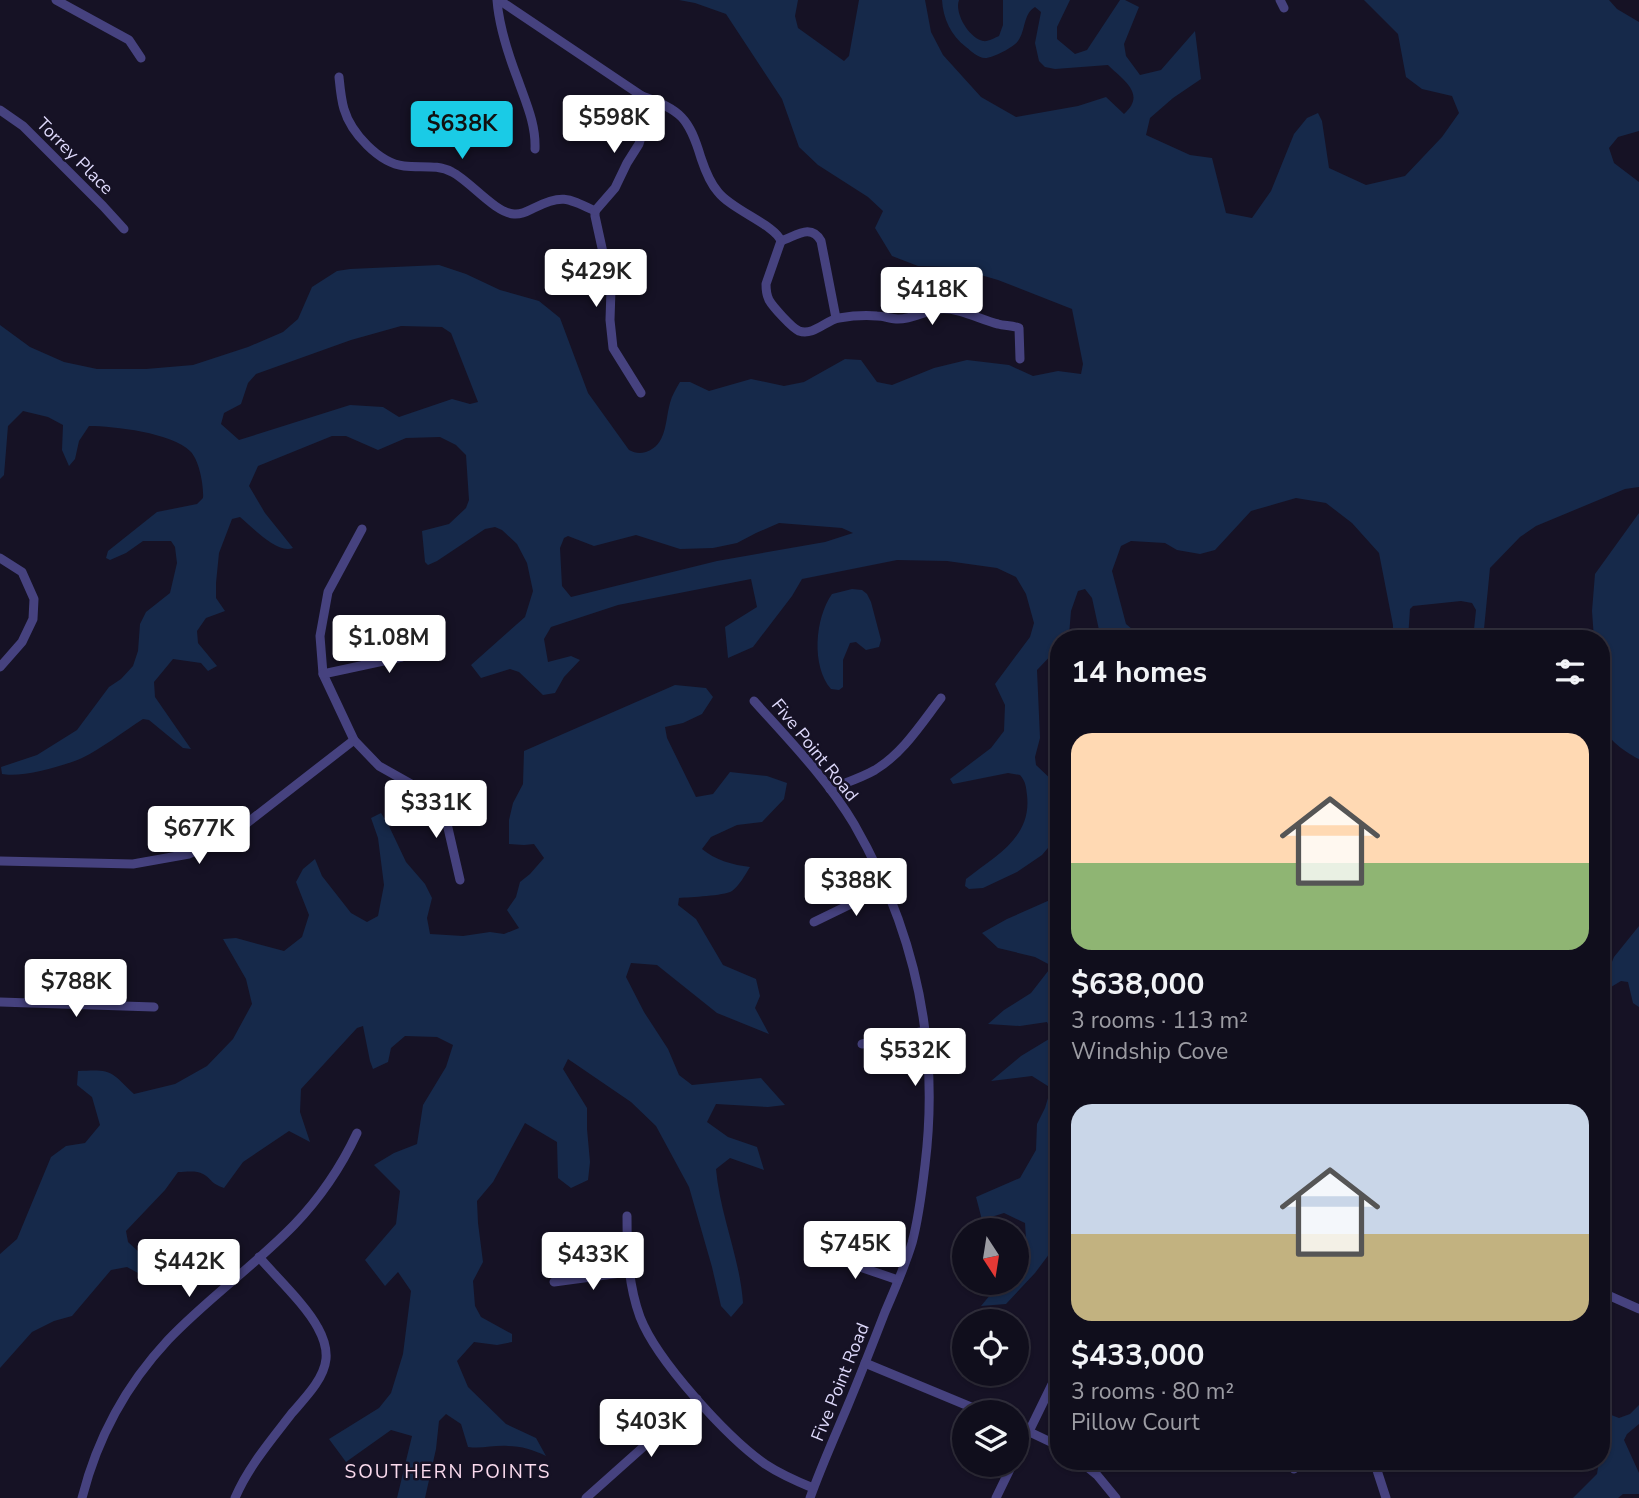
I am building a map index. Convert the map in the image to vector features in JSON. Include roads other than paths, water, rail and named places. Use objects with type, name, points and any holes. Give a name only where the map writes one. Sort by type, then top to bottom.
[{"type":"street","points":[[56,0],[129,40],[141,58]]},
{"type":"street","points":[[498,0],[642,96],[666,105],[681,116],[688,124],[704,167],[717,192],[779,235],[781,241],[766,291],[771,303],[795,329],[801,332],[814,330],[836,318],[877,316],[896,319],[934,310],[953,309],[978,319],[1019,328],[1020,359]]},
{"type":"street","points":[[498,0],[501,27],[532,117],[535,149]]},
{"type":"street","points":[[339,77],[343,108],[353,128],[370,148],[397,164],[429,166],[453,172],[501,210],[512,214],[527,212],[558,198],[595,211]]},
{"type":"street","points":[[641,393],[613,348],[611,289],[594,216],[595,211],[615,188],[639,144],[644,120],[642,96]]},
{"type":"street","name":"Torrey Place","points":[[0,110],[23,126],[124,229]]},
{"type":"street","points":[[781,241],[807,232],[818,236],[836,318]]},
{"type":"street","points":[[362,529],[328,592],[320,636],[323,674],[354,740],[379,766],[427,793],[445,815],[460,880]]},
{"type":"street","points":[[0,558],[22,572],[34,600],[33,619],[22,642],[0,667]]},
{"type":"street","points":[[323,674],[402,657],[438,635]]},
{"type":"street","points":[[830,789],[888,761],[901,749],[941,698]]},
{"type":"street","name":"Five Point Road","points":[[754,701],[830,789],[853,824],[886,887],[902,926],[919,990],[930,1073],[927,1154],[918,1221],[898,1280],[812,1493]]},
{"type":"street","points":[[0,862],[133,864],[189,854],[238,830],[354,740]]},
{"type":"street","points":[[814,922],[886,887]]},
{"type":"street","points":[[0,1002],[154,1007]]},
{"type":"street","points":[[862,1044],[926,1031]]},
{"type":"street","points":[[82,1498],[97,1449],[134,1382],[196,1313],[292,1227],[326,1188],[357,1133]]},
{"type":"street","points":[[626,1216],[628,1272],[633,1295],[648,1335],[677,1374],[729,1433],[763,1462],[812,1493]]},
{"type":"street","points":[[822,1254],[898,1280]]},
{"type":"street","points":[[234,1498],[268,1446],[311,1391],[326,1360],[326,1350],[317,1326],[259,1257]]},
{"type":"street","points":[[554,1282],[628,1272]]},
{"type":"street","points":[[1610,1296],[1639,1309]]},
{"type":"street","points":[[865,1363],[954,1400]]},
{"type":"street","points":[[1050,1388],[1029,1431],[1050,1442]]},
{"type":"street","points":[[586,1498],[697,1398]]},
{"type":"street","points":[[1091,1470],[1116,1498]]},
{"type":"street","points":[[1377,1470],[1386,1498]]},
{"type":"street","points":[[996,1498],[1006,1477]]},
{"type":"water","points":[[679,0],[798,0],[795,16],[798,28],[844,61],[849,56],[859,0],[925,0],[931,32],[943,55],[981,97],[1016,117],[1078,106],[1106,97],[1124,114],[1131,107],[1133,94],[1126,82],[1108,65],[1055,69],[1045,67],[1039,61],[1035,43],[1041,12],[1035,7],[1028,14],[1021,37],[1016,43],[985,58],[975,54],[956,38],[946,20],[942,0],[959,0],[959,11],[964,24],[973,35],[985,41],[999,36],[1003,25],[1003,0],[1070,0],[1057,27],[1057,39],[1075,54],[1087,50],[1120,0],[1125,0],[1139,7],[1124,44],[1126,56],[1140,75],[1161,70],[1195,31],[1201,79],[1150,118],[1146,135],[1190,155],[1212,158],[1226,213],[1252,218],[1271,191],[1294,134],[1307,118],[1318,113],[1322,121],[1329,168],[1366,185],[1405,176],[1442,137],[1459,113],[1452,96],[1422,89],[1406,77],[1398,34],[1364,0],[1609,0],[1617,9],[1639,22],[1639,131],[1618,137],[1609,148],[1614,163],[1639,182],[1639,487],[1625,489],[1536,526],[1520,537],[1490,568],[1484,630],[1474,630],[1476,610],[1472,603],[1461,601],[1413,606],[1410,609],[1409,630],[1393,630],[1379,553],[1352,523],[1326,503],[1296,498],[1251,511],[1215,550],[1200,554],[1177,550],[1165,543],[1131,541],[1121,546],[1112,571],[1126,624],[1133,630],[1099,630],[1092,598],[1085,589],[1078,591],[1071,611],[1069,630],[1050,630],[1050,656],[1037,670],[1040,738],[1035,757],[1036,765],[1050,778],[1050,846],[1042,855],[1017,872],[983,888],[969,889],[965,886],[966,879],[999,854],[1018,834],[1027,810],[1025,785],[1020,775],[1008,773],[953,784],[950,779],[991,748],[1004,731],[1005,705],[995,684],[1030,637],[1034,623],[1026,594],[1016,577],[997,568],[947,561],[897,560],[802,579],[753,647],[728,658],[725,627],[757,607],[751,579],[618,605],[551,627],[544,639],[548,662],[571,656],[580,660],[564,677],[555,693],[543,695],[519,672],[510,669],[481,678],[471,665],[525,617],[533,591],[527,563],[517,544],[495,527],[485,529],[437,561],[428,565],[425,562],[422,531],[449,524],[466,508],[469,500],[466,455],[456,445],[440,437],[406,438],[378,450],[346,436],[332,436],[258,466],[249,486],[265,513],[293,548],[287,549],[273,544],[240,517],[232,519],[219,553],[216,583],[216,598],[225,611],[206,618],[197,631],[198,643],[217,666],[208,671],[201,663],[173,659],[154,682],[155,697],[191,749],[183,748],[149,720],[143,719],[82,758],[31,773],[2,774],[1,767],[37,755],[77,730],[109,687],[133,666],[138,651],[140,624],[146,612],[170,593],[177,563],[175,547],[171,541],[143,541],[110,560],[106,558],[108,551],[157,512],[197,504],[203,498],[203,493],[196,460],[182,445],[157,435],[113,427],[89,426],[79,441],[75,459],[69,466],[62,450],[63,425],[48,417],[23,411],[8,426],[4,475],[0,479],[0,325],[30,347],[64,362],[97,369],[193,365],[283,332],[298,319],[312,287],[337,271],[439,265],[500,290],[539,301],[560,318],[588,393],[629,450],[639,453],[653,449],[662,438],[671,400],[680,382],[690,382],[709,391],[751,379],[784,386],[804,382],[845,359],[861,360],[877,382],[892,385],[934,368],[967,360],[1009,365],[1033,376],[1058,371],[1081,374],[1083,364],[1072,309],[998,280],[953,267],[918,266],[892,256],[875,228],[883,211],[868,197],[818,165],[799,147],[782,99],[726,14]],"holes":[[[401,326],[442,327],[451,333],[478,402],[470,404],[452,399],[399,417],[383,407],[350,405],[239,440],[221,424],[224,413],[241,404],[248,383],[256,374],[351,340]],[[779,523],[842,528],[853,533],[825,542],[717,561],[571,597],[562,586],[560,548],[564,538],[568,536],[594,546],[636,535],[680,549],[713,548],[737,543]]]},
{"type":"water","points":[[1639,513],[1639,759],[1610,737],[1610,630],[1593,630],[1595,574]]},
{"type":"water","points":[[852,589],[862,590],[867,594],[881,640],[879,647],[866,650],[856,642],[850,643],[843,660],[843,687],[839,690],[831,689],[820,668],[819,629],[826,604],[832,594]]},
{"type":"water","points":[[675,685],[706,688],[713,697],[702,714],[683,723],[665,727],[667,738],[696,797],[713,794],[730,772],[767,776],[787,783],[784,799],[762,822],[737,825],[711,837],[702,849],[724,861],[750,867],[737,886],[722,894],[679,898],[678,905],[696,919],[723,965],[756,979],[760,996],[755,1008],[769,1034],[717,1013],[657,965],[631,963],[626,977],[668,1049],[679,1075],[692,1085],[761,1078],[785,1105],[768,1107],[716,1104],[707,1122],[728,1137],[757,1147],[764,1170],[730,1158],[716,1169],[743,1303],[731,1317],[721,1306],[689,1187],[656,1126],[631,1102],[568,1059],[563,1069],[587,1108],[590,1162],[588,1180],[571,1188],[558,1178],[557,1142],[525,1123],[493,1182],[477,1201],[483,1262],[473,1281],[475,1306],[481,1317],[512,1334],[512,1342],[497,1345],[474,1342],[457,1361],[468,1387],[506,1424],[536,1438],[546,1456],[518,1447],[468,1447],[461,1424],[446,1414],[439,1421],[425,1498],[397,1498],[412,1436],[391,1430],[346,1462],[329,1439],[379,1408],[391,1393],[403,1354],[411,1291],[398,1272],[385,1286],[365,1260],[396,1224],[400,1191],[374,1165],[417,1144],[423,1105],[446,1067],[453,1045],[437,1037],[405,1036],[391,1048],[388,1062],[373,1069],[363,1026],[357,1028],[301,1089],[300,1112],[310,1142],[289,1131],[243,1162],[224,1188],[200,1173],[178,1172],[165,1190],[126,1231],[128,1242],[164,1275],[158,1284],[127,1267],[111,1270],[72,1316],[32,1332],[0,1368],[0,1254],[17,1239],[51,1157],[66,1146],[85,1143],[100,1125],[92,1097],[77,1085],[78,1071],[110,1073],[134,1094],[175,1084],[207,1066],[233,1039],[252,1004],[246,979],[223,939],[236,938],[284,951],[302,937],[309,915],[296,882],[303,869],[315,859],[322,876],[351,913],[367,922],[378,916],[384,885],[378,838],[371,818],[381,813],[406,862],[425,884],[432,898],[427,918],[430,934],[504,934],[519,928],[507,910],[516,897],[520,882],[544,858],[534,844],[509,844],[509,820],[513,803],[523,784],[524,751]]},
{"type":"water","points":[[1050,900],[1050,965],[1035,957],[998,948],[982,933]]},
{"type":"water","points":[[1639,926],[1639,1007],[1633,1003],[1628,982],[1621,981],[1610,988],[1610,966],[1614,957]]},
{"type":"water","points":[[1050,969],[1050,1028],[1047,1022],[1020,1026],[988,1024],[1031,993]]},
{"type":"water","points":[[1050,1038],[1050,1087],[1032,1076],[991,1081],[1021,1056]]},
{"type":"water","points":[[1050,1091],[1050,1253],[1029,1279],[1029,1218],[1014,1218],[1004,1213],[981,1218],[976,1197],[1020,1178],[1036,1150],[1037,1124]]},
{"type":"water","points":[[990,1295],[1014,1295],[1006,1304],[981,1306]]},
{"type":"water","points":[[1639,1405],[1639,1424],[1624,1440],[1639,1473],[1639,1494],[1623,1494],[1618,1498],[1573,1498],[1597,1474],[1598,1470],[1610,1470],[1610,1414],[1619,1418],[1630,1414]]},
{"type":"district","name":"SOUTHERN POINTS","points":[[448,1472]]}]
